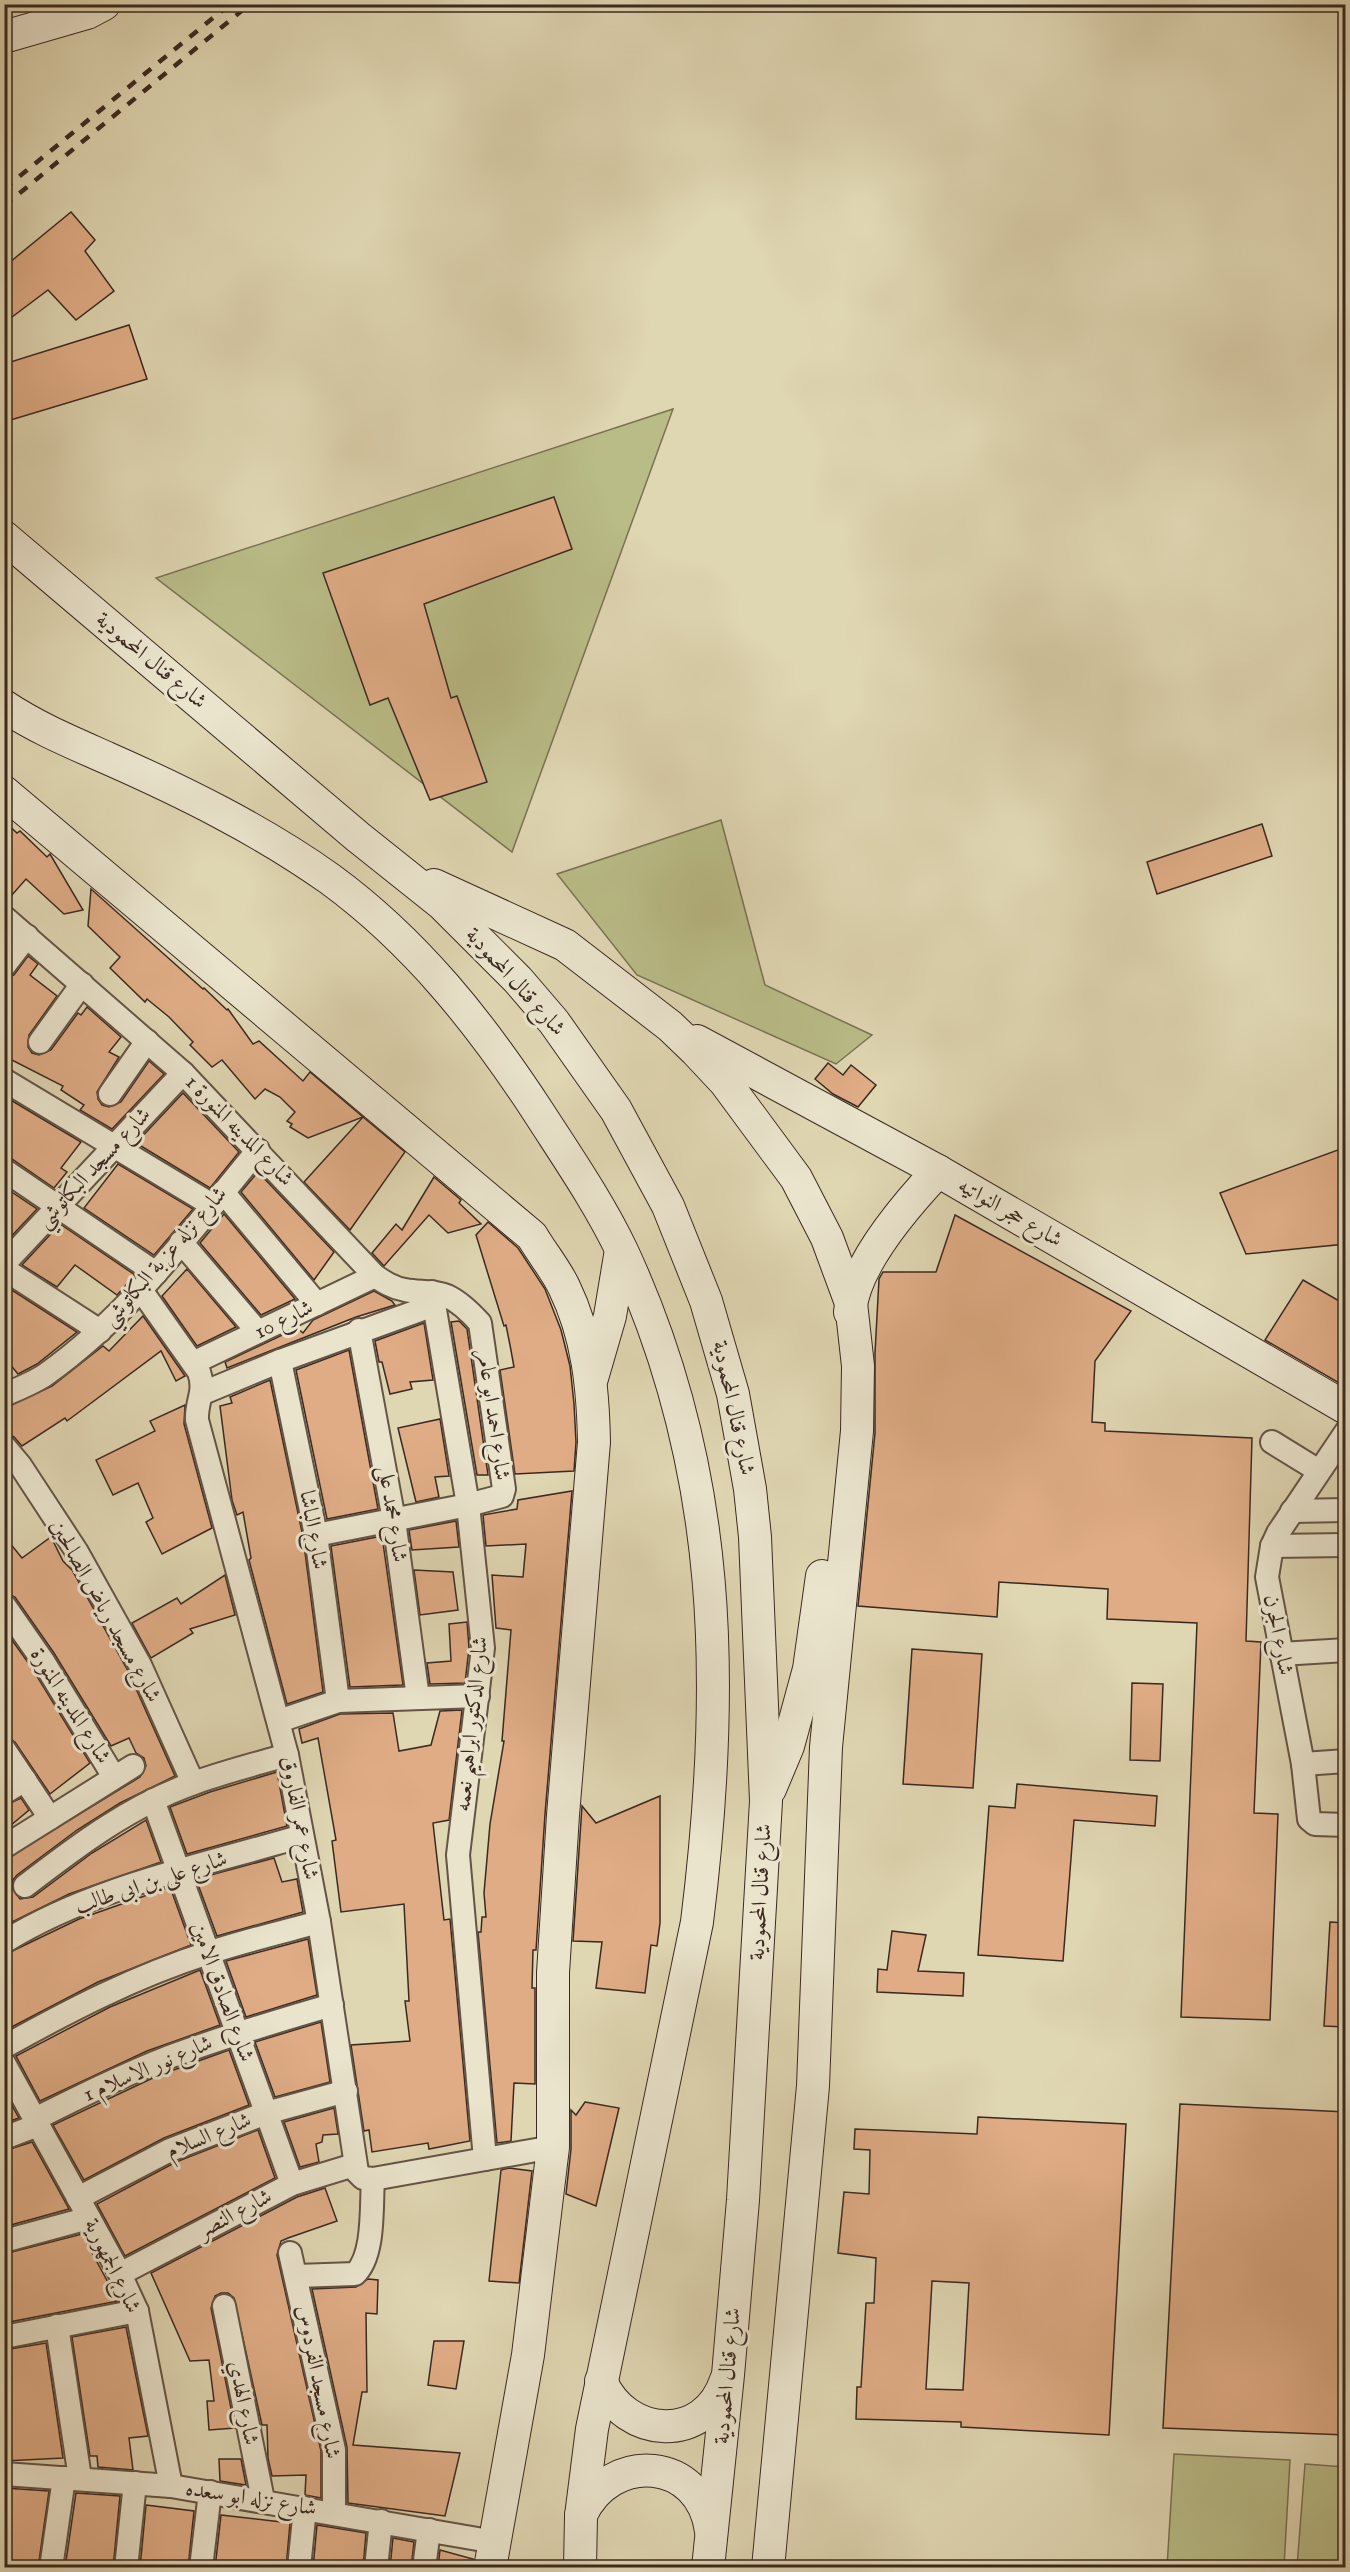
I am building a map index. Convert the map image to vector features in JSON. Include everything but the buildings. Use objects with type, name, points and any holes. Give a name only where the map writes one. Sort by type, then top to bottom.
[{"type":"main road","points":[[4,37],[87,13],[104,4]]},
{"type":"main road","name":"شارع قنال المحمودية","points":[[4,537],[358,837],[401,869],[482,941],[540,1005],[580,1056],[616,1110],[644,1158],[690,1256],[721,1347],[743,1441],[750,1489],[755,1538],[766,1801],[753,2053],[728,2375],[708,2568]]},
{"type":"main road","points":[[4,706],[52,735],[231,818],[266,837],[332,881],[398,936],[463,1005],[492,1043],[567,1156],[621,1250],[661,1348],[680,1409],[695,1470],[705,1533],[711,1596],[713,1726],[705,1857],[697,1922],[601,2381],[581,2516],[580,2568]]},
{"type":"main road","points":[[4,792],[532,1236],[564,1287],[583,1337],[591,1380],[594,1442],[563,1815],[553,1973],[553,2147],[528,2355],[492,2555]]},
{"type":"main road","points":[[401,869],[566,945],[670,1026],[724,1082],[796,1178],[827,1238],[850,1303],[858,1366],[857,1431],[826,1747],[813,2086],[768,2568]]},
{"type":"main road","name":"شارع حجر النواتيه","points":[[670,1026],[938,1171],[1346,1408]]},
{"type":"main road","points":[[766,1801],[788,1746],[809,1669],[826,1548],[850,1303],[860,1278],[887,1232],[938,1171]]},
{"type":"main road","points":[[591,1380],[610,1316],[621,1250]]},
{"type":"main road","points":[[601,2381],[613,2404],[623,2413],[646,2425],[660,2427],[686,2423],[698,2417],[717,2399],[728,2375]]},
{"type":"main road","points":[[581,2516],[586,2504],[604,2484],[628,2472],[654,2471],[679,2480],[698,2497],[705,2509],[711,2535]]},
{"type":"street","name":"شارع المدينه المنورة 1","points":[[4,917],[183,1073],[375,1276],[386,1284],[433,1298],[445,1295],[464,1307],[480,1323]]},
{"type":"street","points":[[4,966],[27,936]]},
{"type":"street","points":[[40,1042],[82,984]]},
{"type":"street","points":[[110,1094],[147,1041]]},
{"type":"street","name":"شارع مسجد البكاتوشي","points":[[8,1276],[58,1206],[183,1073]]},
{"type":"street","points":[[4,1080],[114,1146],[218,1198],[317,1304]]},
{"type":"street","name":"شارع نزله عزبة البكاتوشي","points":[[4,1395],[44,1376],[100,1331],[156,1273],[258,1150]]},
{"type":"street","points":[[4,1170],[156,1273]]},
{"type":"street","points":[[181,1242],[258,1332]]},
{"type":"street","points":[[8,1276],[100,1331]]},
{"type":"street","name":"شارع 10","points":[[193,1364],[375,1276]]},
{"type":"street","name":"شارع عمر الفاروق","points":[[141,1290],[200,1372],[203,1394],[199,1402],[197,1420],[287,1755],[319,1922],[346,2091],[354,2165]]},
{"type":"street","points":[[203,1394],[433,1298]]},
{"type":"street","name":"شارع الدكتور ابراهيم نعمه","points":[[433,1298],[468,1505],[483,1648],[458,1855],[485,2159]]},
{"type":"street","name":"شارع احمد ابو عامر","points":[[316,1535],[499,1499],[504,1490],[480,1323]]},
{"type":"street","name":"شارع محمد على","points":[[359,1330],[394,1520],[418,1698]]},
{"type":"street","name":"شارع الباشا","points":[[280,1361],[316,1535],[338,1701]]},
{"type":"street","name":"شارع الجرن","points":[[1346,1432],[1292,1511],[1272,1546],[1267,1577],[1304,1764],[1310,1821],[1315,1824],[1346,1825]]},
{"type":"street","points":[[1272,1442],[1319,1471]]},
{"type":"street","name":"شارع مسجد رياض الصالحين","points":[[4,1446],[20,1465],[77,1552],[140,1665],[192,1783]]},
{"type":"street","points":[[1292,1511],[1346,1510]]},
{"type":"street","points":[[1272,1546],[1346,1545]]},
{"type":"street","name":"شارع المدينه المنورة","points":[[4,1605],[124,1772],[50,1818]]},
{"type":"street","points":[[1281,1654],[1346,1650]]},
{"type":"street","points":[[279,1721],[338,1701],[478,1696]]},
{"type":"street","points":[[4,1749],[50,1818],[4,1847]]},
{"type":"street","points":[[25,1886],[86,1839],[153,1800],[192,1783],[287,1755]]},
{"type":"street","points":[[1304,1764],[1346,1761]]},
{"type":"street","points":[[4,1793],[25,1780]]},
{"type":"street","name":"شارع الصادق الامين","points":[[153,1800],[291,2184]]},
{"type":"street","name":"شارع على بن ابى طالب","points":[[4,1942],[22,1930],[106,1893],[302,1836]]},
{"type":"street","points":[[4,2047],[65,2013],[116,1989],[208,1952],[319,1922]]},
{"type":"street","name":"شارع نور الاسلام 1","points":[[4,2138],[101,2087],[168,2058],[237,2033],[332,2005]]},
{"type":"street","name":"شارع الجمهورية","points":[[4,2063],[120,2274],[137,2311],[171,2486]]},
{"type":"street","name":"شارع السلام","points":[[4,2241],[84,2208],[170,2150],[266,2112],[346,2091]]},
{"type":"street","points":[[354,2165],[360,2176],[373,2179],[553,2147]]},
{"type":"street","name":"شارع النصر","points":[[120,2274],[291,2184],[354,2165]]},
{"type":"street","points":[[296,2276],[355,2274],[362,2268],[368,2252],[373,2179]]},
{"type":"street","name":"شارع مسجد الفردوس","points":[[290,2253],[334,2450],[334,2513]]},
{"type":"street","name":"شارع الهدي","points":[[224,2306],[263,2500]]},
{"type":"street","points":[[4,2337],[137,2311]]},
{"type":"street","points":[[51,2568],[72,2478],[57,2326]]},
{"type":"street","name":"شارع نزله ابو سعده","points":[[4,2474],[171,2486],[263,2500],[429,2530],[492,2555]]},
{"type":"street","points":[[126,2568],[135,2483]]},
{"type":"street","points":[[201,2568],[210,2492]]},
{"type":"street","points":[[299,2568],[305,2508]]},
{"type":"street","points":[[376,2568],[381,2521]]},
{"type":"street","points":[[424,2568],[429,2530]]},
{"type":"green space","points":[[673,409],[512,852],[156,578]]},
{"type":"green space","points":[[721,820],[765,985],[872,1035],[836,1064],[637,975],[557,874]]},
{"type":"green space","points":[[1174,2454],[1290,2460],[1284,2567],[1167,2567]]},
{"type":"green space","points":[[1305,2464],[1345,2467],[1345,2567],[1297,2567]]},
{"type":"railway","points":[[4,189],[230,4]]},
{"type":"railway","points":[[4,206],[250,4]]}]
